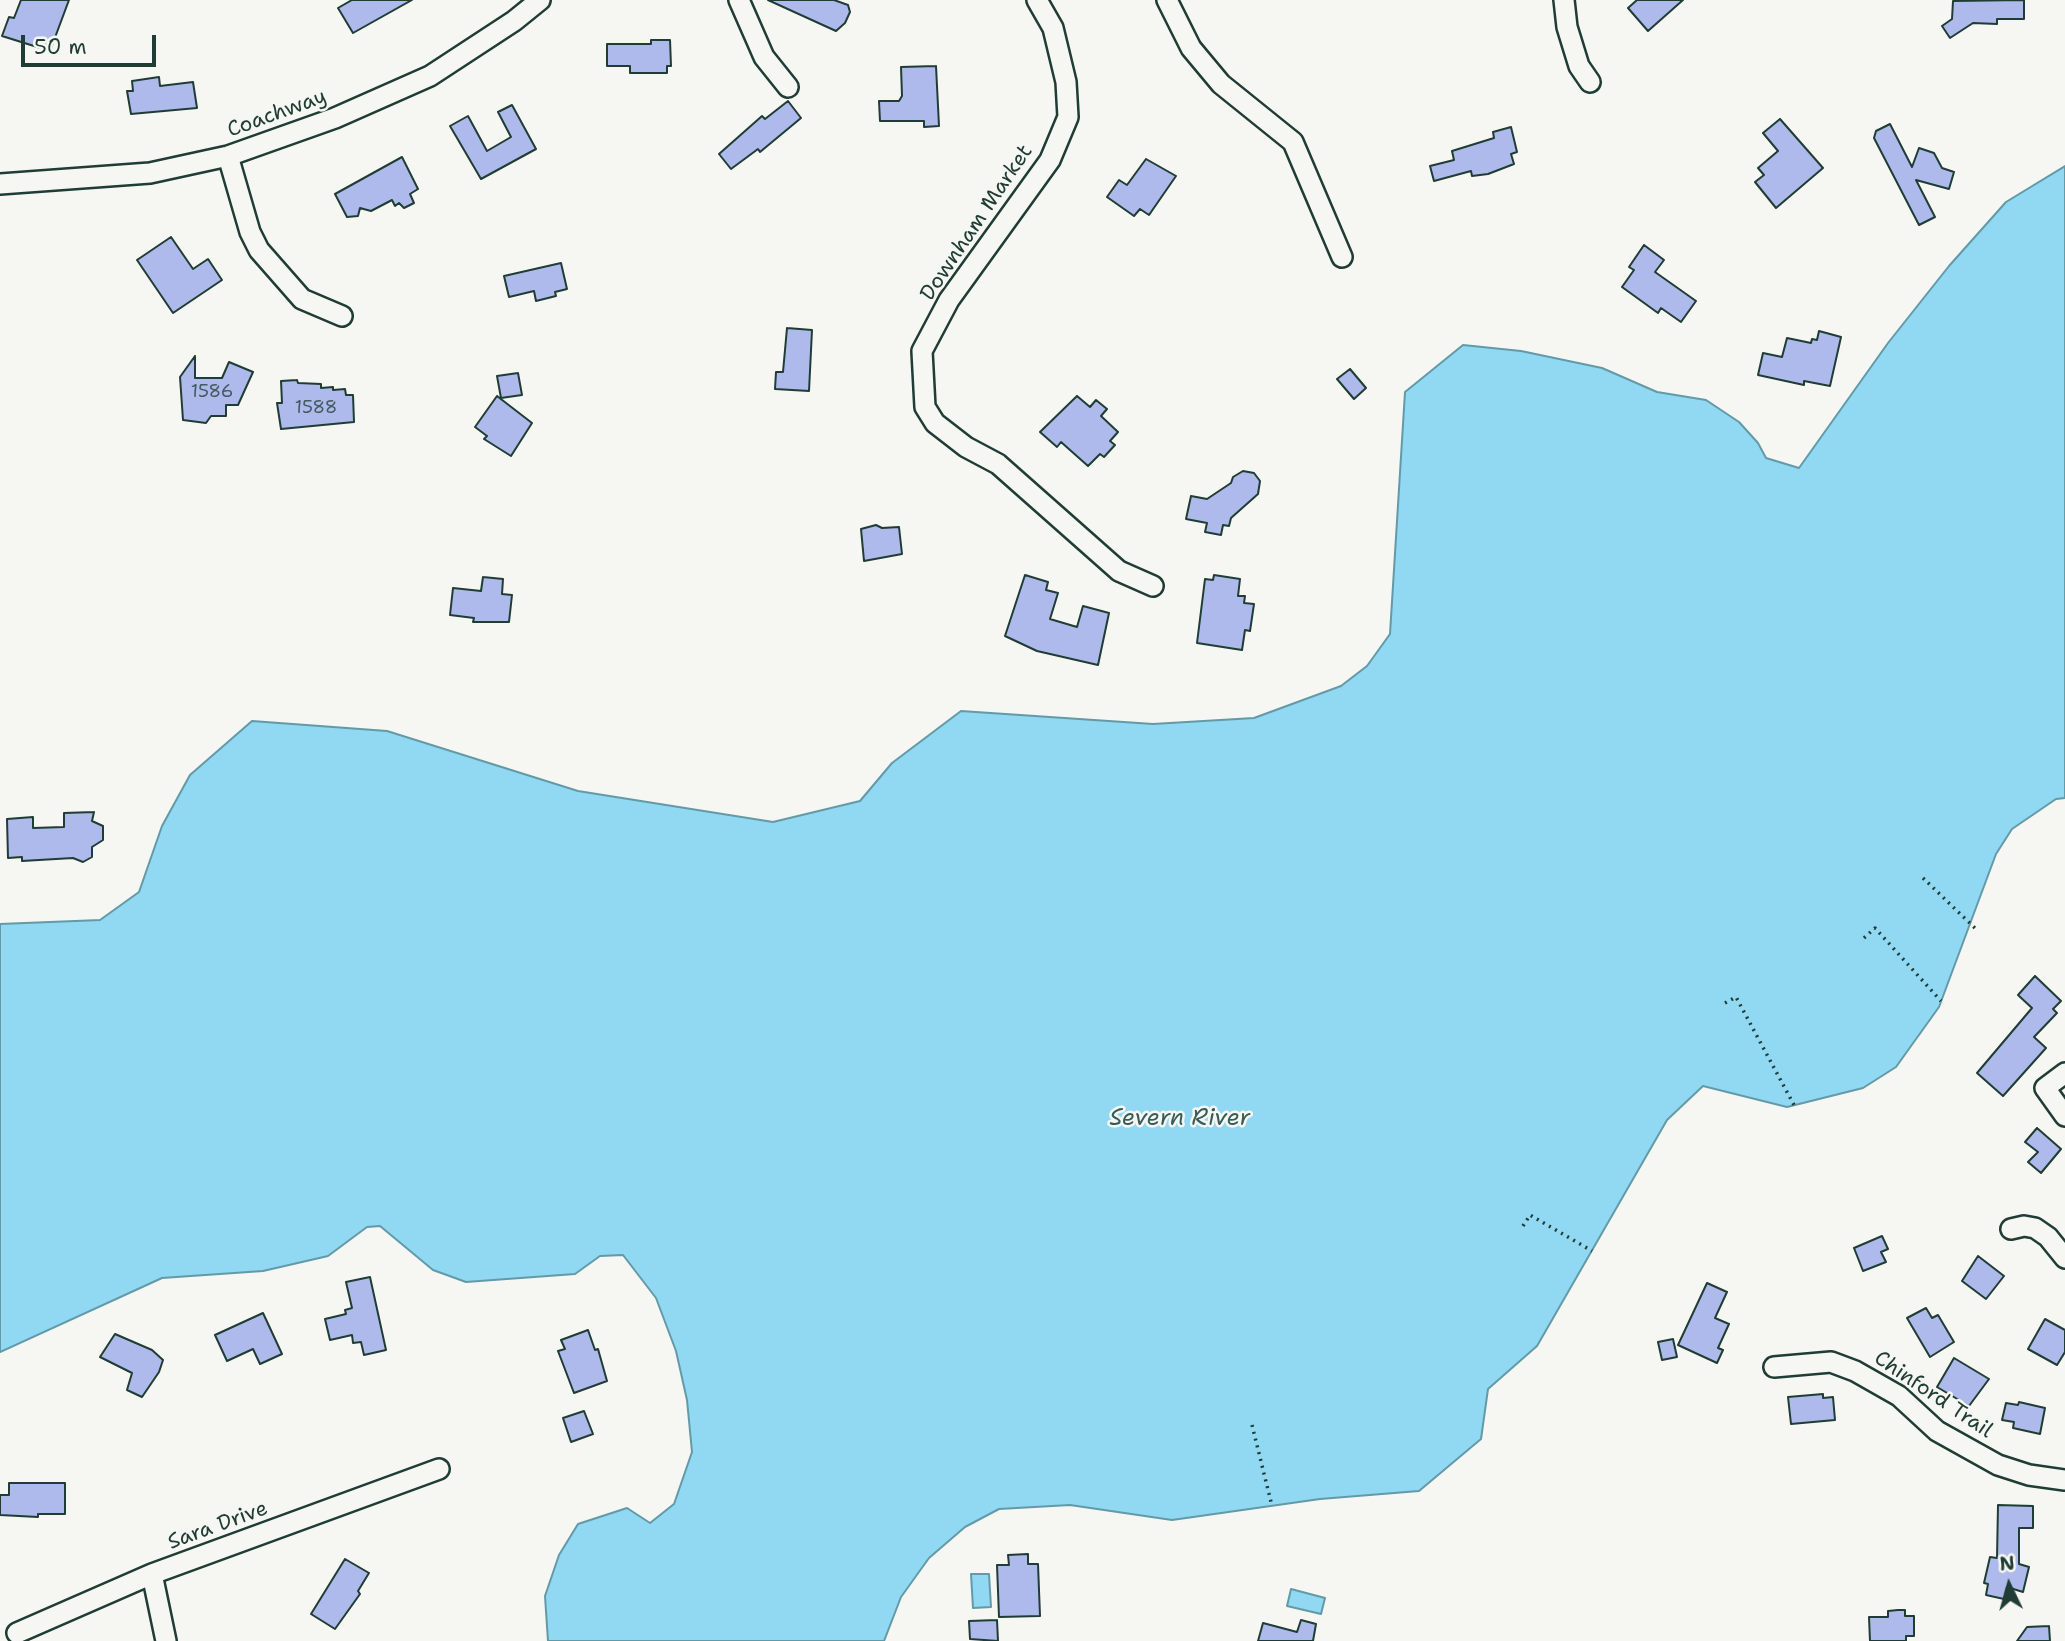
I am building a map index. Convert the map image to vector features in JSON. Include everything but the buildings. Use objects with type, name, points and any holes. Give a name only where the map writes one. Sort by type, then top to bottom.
[{"type":"street","name":"Coachway","points":[[0,184],[150,173],[228,156],[335,118],[430,76],[514,21],[540,0]]},
{"type":"street","points":[[740,0],[764,57],[788,87]]},
{"type":"street","name":"Downham Market","points":[[1037,0],[1053,28],[1066,82],[1068,117],[1050,160],[949,300],[922,351],[925,407],[935,423],[966,447],[998,464],[1119,570],[1153,586]]},
{"type":"street","points":[[1167,0],[1191,48],[1221,84],[1293,142],[1342,257]]},
{"type":"street","points":[[1564,0],[1567,27],[1579,66],[1590,82]]},
{"type":"street","points":[[228,156],[250,232],[259,250],[302,299],[342,316]]},
{"type":"street","points":[[2065,1073],[2045,1088],[2065,1116]]},
{"type":"street","points":[[2011,1229],[2024,1226],[2035,1228],[2048,1237],[2065,1258]]},
{"type":"street","name":"Chinford Trail","points":[[1774,1367],[1831,1362],[1855,1371],[1899,1396],[1937,1431],[1998,1465],[2029,1475],[2065,1480]]},
{"type":"street","name":"Sara Drive","points":[[17,1633],[152,1574],[439,1469]]},
{"type":"street","points":[[152,1574],[166,1641]]},
{"type":"path","points":[[1923,878],[1978,931]]},
{"type":"path","points":[[1864,938],[1874,928],[1941,1001]]},
{"type":"path","points":[[1725,1003],[1736,997],[1794,1105]]},
{"type":"path","points":[[1523,1226],[1530,1215],[1592,1251]]},
{"type":"path","points":[[1252,1425],[1272,1506]]},
{"type":"water","name":"Severn River","points":[[2065,166],[2065,798],[2056,799],[2012,829],[1996,854],[1939,1007],[1896,1067],[1863,1088],[1787,1107],[1703,1086],[1667,1120],[1537,1346],[1488,1389],[1481,1439],[1419,1491],[1320,1499],[1172,1520],[1070,1505],[999,1509],[965,1527],[929,1558],[901,1597],[884,1641],[548,1641],[545,1596],[559,1555],[578,1524],[627,1508],[650,1523],[674,1504],[692,1452],[687,1400],[676,1351],[656,1298],[623,1255],[600,1256],[575,1274],[466,1282],[433,1270],[380,1226],[367,1227],[328,1256],[263,1271],[162,1278],[0,1352],[0,924],[100,920],[139,892],[162,826],[190,775],[252,721],[387,731],[578,791],[773,822],[860,801],[892,763],[961,711],[1153,724],[1254,718],[1341,686],[1367,666],[1390,634],[1405,392],[1463,345],[1521,351],[1602,368],[1657,392],[1706,400],[1739,422],[1758,443],[1766,458],[1799,468],[1888,343],[1949,266],[2006,202]]},
{"type":"water","points":[[971,1574],[989,1574],[991,1607],[973,1608]]},
{"type":"water","points":[[1291,1589],[1325,1598],[1321,1614],[1287,1606]]}]
